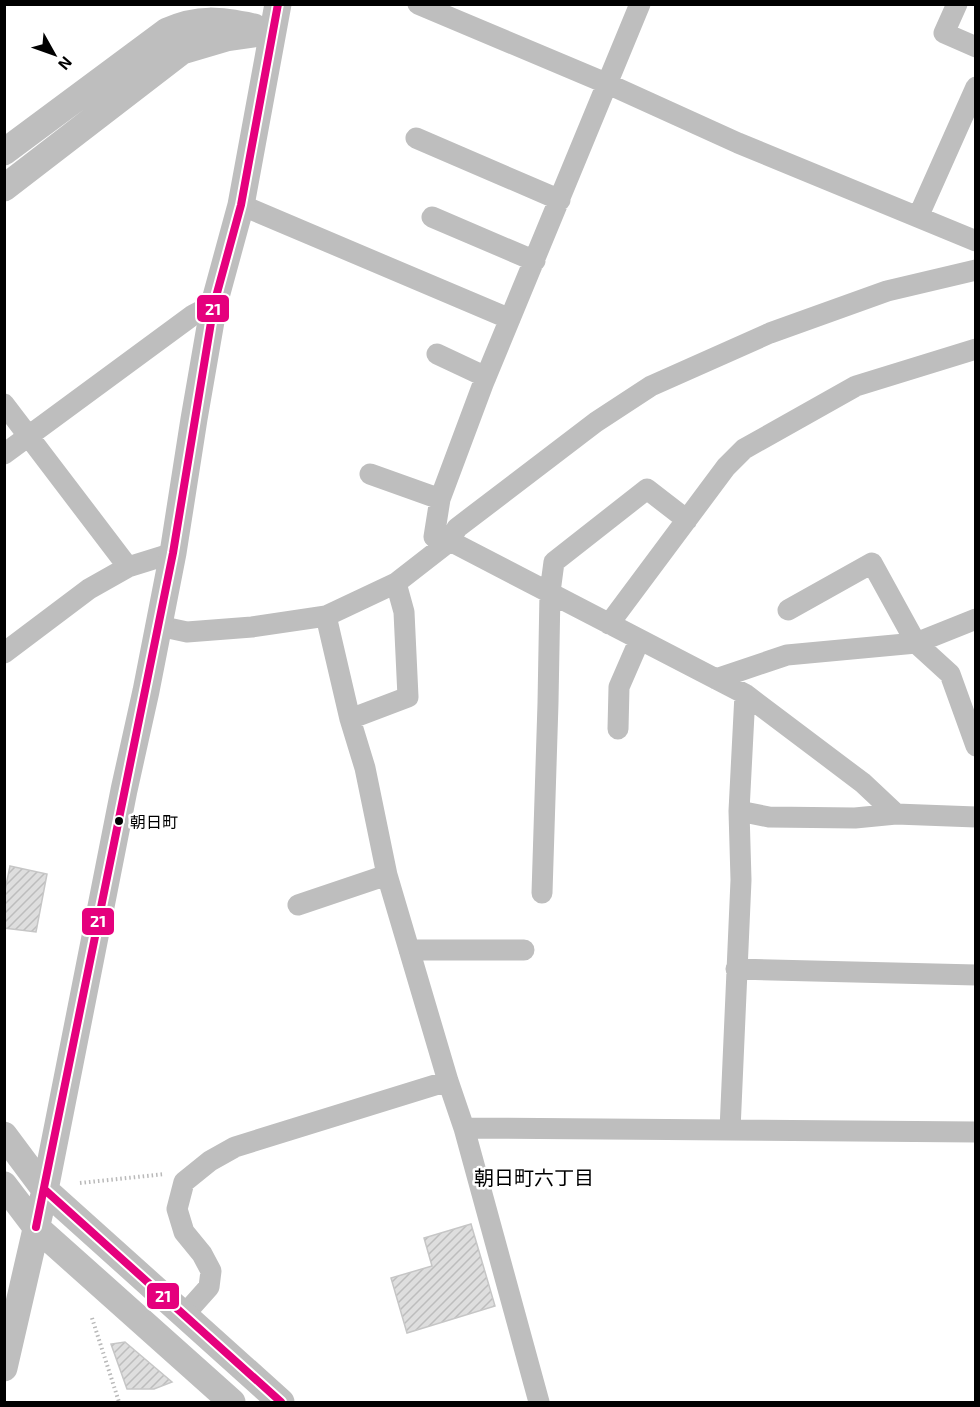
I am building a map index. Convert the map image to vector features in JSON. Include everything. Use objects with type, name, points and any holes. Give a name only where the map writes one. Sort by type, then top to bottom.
[{"type":"street","points":[[5,1359],[45,1190],[159,626],[214,304],[241,206],[278,4]]},
{"type":"street","points":[[418,4],[608,84],[738,143],[975,241]]},
{"type":"street","points":[[640,4],[486,377],[440,499],[434,537],[450,541],[745,694],[863,783],[896,814]]},
{"type":"street","points":[[957,4],[944,33],[975,47]]},
{"type":"street","points":[[4,152],[167,31],[187,22],[223,21],[273,31]]},
{"type":"street","points":[[4,188],[182,51],[226,38],[273,31]]},
{"type":"street","points":[[918,217],[975,87]]},
{"type":"street","points":[[416,138],[560,200]]},
{"type":"street","points":[[241,206],[510,319]]},
{"type":"street","points":[[432,217],[534,261]]},
{"type":"street","points":[[159,626],[187,632],[252,627],[326,616],[396,583],[450,541],[457,528],[596,422],[651,386],[770,333],[887,291],[975,270]]},
{"type":"street","points":[[4,454],[193,315],[214,304]]},
{"type":"street","points":[[609,624],[726,467],[744,449],[856,386],[975,350]]},
{"type":"street","points":[[437,354],[486,377]]},
{"type":"street","points":[[4,404],[128,567]]},
{"type":"street","points":[[370,474],[440,499]]},
{"type":"street","points":[[542,893],[550,592],[554,562],[647,489],[687,520]]},
{"type":"street","points":[[4,653],[89,589],[128,567],[173,553]]},
{"type":"street","points":[[788,610],[872,563],[916,643],[951,674],[975,747]]},
{"type":"street","points":[[350,719],[408,697],[404,612],[396,583]]},
{"type":"street","points":[[326,616],[350,719],[365,768],[387,875],[464,1128],[539,1402]]},
{"type":"street","points":[[716,679],[788,655],[916,643],[975,618]]},
{"type":"street","points":[[618,729],[619,687],[639,641]]},
{"type":"street","points":[[730,1130],[741,880],[740,811],[745,694]]},
{"type":"street","points":[[740,811],[769,817],[855,819],[896,814],[975,818]]},
{"type":"street","points":[[298,905],[387,875]]},
{"type":"street","points":[[409,950],[524,950]]},
{"type":"street","points":[[736,969],[975,975]]},
{"type":"street","points":[[184,1315],[209,1287],[211,1271],[202,1254],[184,1232],[177,1209],[184,1182],[235,1147],[448,1081]]},
{"type":"street","points":[[464,1128],[975,1132]]},
{"type":"street","points":[[4,1135],[45,1190],[281,1402]]},
{"type":"street","points":[[4,1185],[36,1227],[232,1402]]},
{"type":"path","points":[[80,1183],[198,1171]]},
{"type":"path","points":[[92,1318],[119,1402]]},
{"type":"building","points":[[10,866],[47,874],[36,932],[4,928],[4,895]]},
{"type":"building","points":[[471,1224],[495,1306],[407,1333],[391,1278],[432,1266],[424,1238]]},
{"type":"building","points":[[125,1342],[172,1382],[154,1389],[127,1389],[111,1344]]},
{"type":"transit line","name":"21","points":[[36,1227],[173,553],[214,304],[241,205],[278,4]]},
{"type":"transit line","name":"21","points":[[45,1190],[281,1402]]},
{"type":"place","name":"朝日町","points":[[119,821]]},
{"type":"district","name":"朝日町六丁目","points":[[534,1177]]}]
